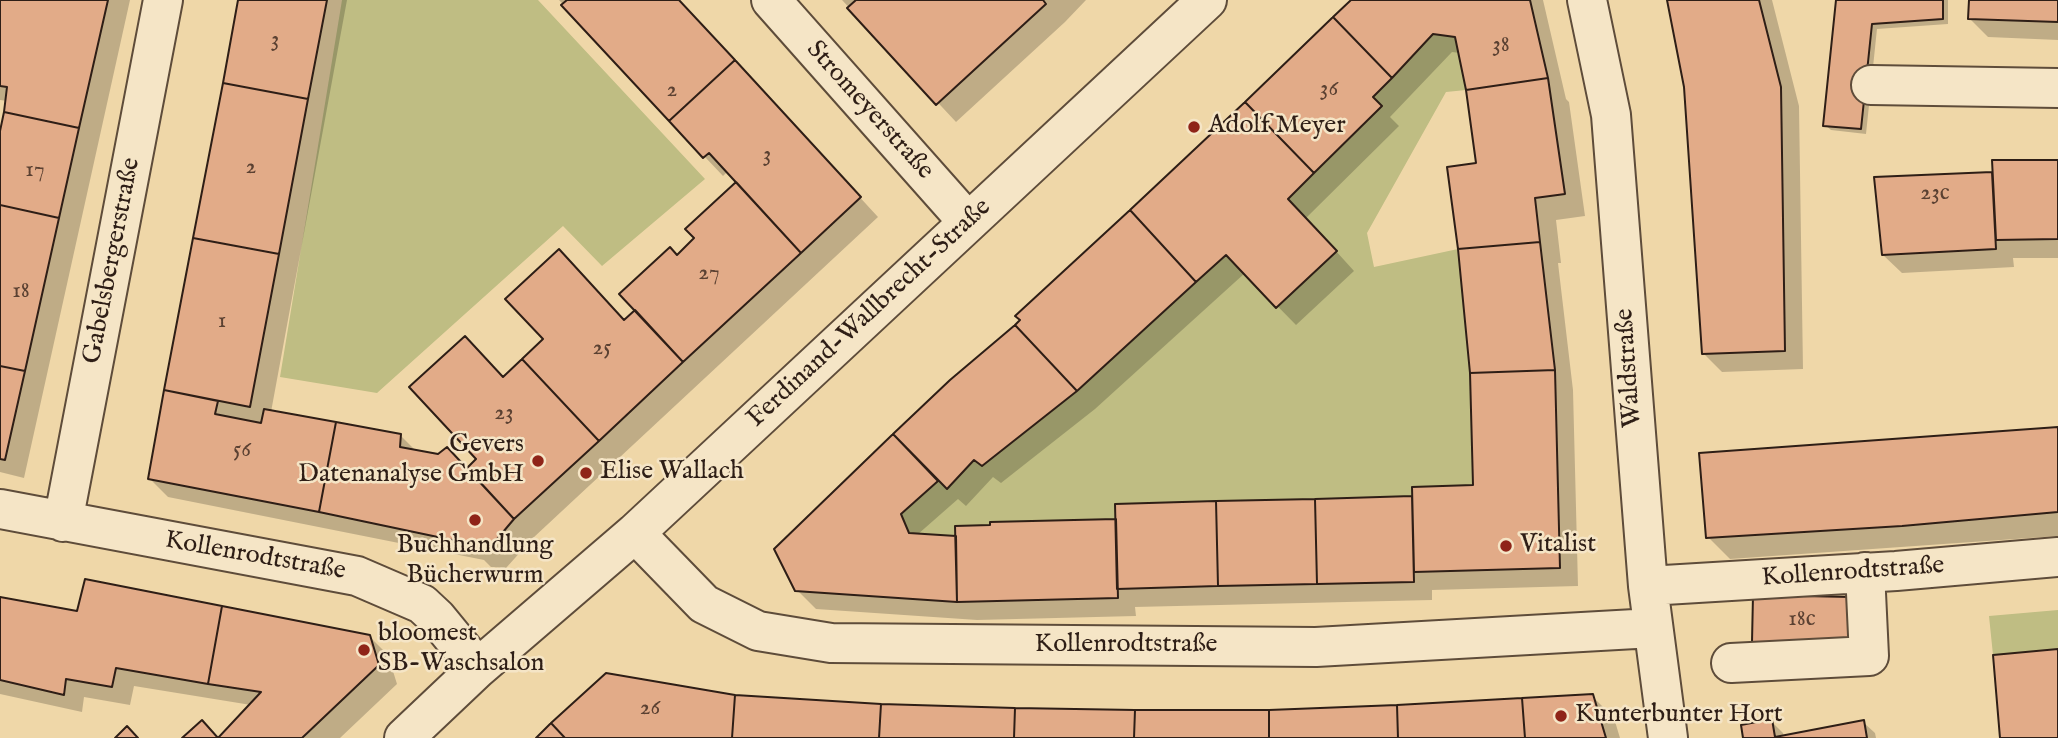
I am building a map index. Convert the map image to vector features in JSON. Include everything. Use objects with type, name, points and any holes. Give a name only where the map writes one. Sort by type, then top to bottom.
[{"type":"street","name":"Gabelsbergerstraße","points":[[64,522],[163,0]]},
{"type":"street","name":"Stromeyerstraße","points":[[771,0],[968,222]]},
{"type":"street","name":"Ferdinand-Wallbrecht-Straße","points":[[404,738],[478,668],[635,533],[1207,0]]},
{"type":"street","name":"Waldstraße","points":[[1587,0],[1611,115],[1648,586],[1668,738]]},
{"type":"street","points":[[1871,85],[2058,89]]},
{"type":"street","name":"Kollenrodtstraße","points":[[0,509],[358,576],[422,604],[478,668]]},
{"type":"street","name":"Kollenrodtstraße","points":[[635,533],[704,604],[758,631],[831,643],[1316,648],[1653,628]]},
{"type":"street","name":"Kollenrodtstraße","points":[[1648,586],[1896,571],[2058,557]]},
{"type":"street","points":[[1731,663],[1869,656],[1865,572]]},
{"type":"shaded area","points":[[342,0],[538,0],[705,179],[602,266],[563,226],[377,393],[280,377]]},
{"type":"shaded area","points":[[1433,34],[1455,37],[1466,90],[1446,92],[1367,233],[1374,267],[1458,249],[1470,373],[1473,485],[1412,487],[1412,496],[1116,504],[1116,519],[990,525],[956,536],[909,533],[901,514],[938,481],[947,488],[974,460],[982,466],[1226,255],[1276,308],[1337,251],[1288,199],[1381,107],[1373,97]]},
{"type":"shaded area","points":[[2058,610],[2058,649],[1993,655],[1989,616]]},
{"type":"building","points":[[0,0],[108,0],[79,128],[4,112],[7,87],[0,86]]},
{"type":"building","points":[[238,0],[327,0],[308,99],[223,83]]},
{"type":"building","points":[[567,0],[679,0],[735,60],[669,121],[561,5]]},
{"type":"building","points":[[856,0],[1043,0],[1046,4],[936,105],[847,8]]},
{"type":"building","points":[[1351,0],[1530,0],[1548,78],[1466,90],[1455,37],[1433,34],[1392,78],[1333,17]]},
{"type":"building","points":[[1667,0],[1759,0],[1781,87],[1785,351],[1702,354],[1684,87]]},
{"type":"building","points":[[1836,0],[1943,0],[1943,19],[1872,24],[1861,129],[1823,126]]},
{"type":"building","points":[[1969,0],[2058,0],[2058,22],[1968,19]]},
{"type":"building","points":[[1333,17],[1392,78],[1373,97],[1382,106],[1314,173],[1245,102]]},
{"type":"building","points":[[735,60],[861,197],[801,253],[709,153],[703,158],[669,121]]},
{"type":"building","points":[[1548,78],[1565,194],[1535,198],[1540,242],[1458,249],[1447,167],[1476,163],[1466,90]]},
{"type":"building","points":[[223,83],[308,99],[279,254],[193,238]]},
{"type":"building","points":[[1245,102],[1314,173],[1288,199],[1337,251],[1276,308],[1226,255],[1196,282],[1130,210]]},
{"type":"building","points":[[4,112],[79,128],[59,218],[0,205],[0,131]]},
{"type":"building","points":[[1992,160],[2058,160],[2058,239],[1996,240]]},
{"type":"building","points":[[1992,172],[1996,249],[1882,255],[1874,177]]},
{"type":"building","points":[[736,182],[801,253],[683,362],[619,294],[670,247],[677,255],[694,238],[685,229]]},
{"type":"building","points":[[0,205],[59,218],[25,371],[0,366]]},
{"type":"building","points":[[1130,210],[1196,282],[1077,391],[1015,325],[1020,320],[1015,316]]},
{"type":"building","points":[[193,238],[279,254],[250,407],[164,390]]},
{"type":"building","points":[[1540,242],[1555,370],[1470,373],[1458,249]]},
{"type":"building","points":[[559,249],[624,320],[635,310],[683,362],[599,441],[522,359],[543,339],[505,299]]},
{"type":"building","points":[[1015,325],[1077,391],[982,466],[974,460],[947,489],[893,434],[950,380]]},
{"type":"building","points":[[465,336],[503,377],[522,359],[599,441],[514,519],[467,468],[476,459],[409,387]]},
{"type":"building","points":[[0,366],[25,371],[5,460],[0,459]]},
{"type":"building","points":[[1555,370],[1560,568],[1414,572],[1412,487],[1473,485],[1470,373]]},
{"type":"building","points":[[164,390],[218,401],[215,414],[261,423],[264,409],[336,422],[319,512],[148,479]]},
{"type":"building","points":[[336,422],[401,434],[400,447],[438,454],[447,447],[514,519],[487,551],[470,549],[471,544],[319,512]]},
{"type":"building","points":[[2058,427],[2058,512],[1902,526],[1706,538],[1699,453]]},
{"type":"building","points":[[893,434],[938,481],[901,514],[909,533],[956,536],[957,602],[795,591],[774,549]]},
{"type":"building","points":[[1412,496],[1414,582],[1317,584],[1315,499]]},
{"type":"building","points":[[1315,499],[1317,584],[1218,586],[1216,501]]},
{"type":"building","points":[[1216,501],[1218,586],[1117,589],[1115,504]]},
{"type":"building","points":[[1116,519],[1118,598],[957,602],[955,526],[990,525],[990,522]]},
{"type":"building","points":[[85,579],[222,606],[208,684],[116,668],[112,687],[66,679],[64,695],[0,680],[0,597],[77,611]]},
{"type":"building","points":[[1753,595],[1852,597],[1851,645],[1752,642]]},
{"type":"building","points":[[222,606],[370,635],[379,665],[302,738],[218,738],[261,692],[208,684]]},
{"type":"building","points":[[2058,649],[2058,738],[2000,738],[1993,655]]},
{"type":"building","points":[[606,673],[735,695],[732,738],[565,738],[551,723]]},
{"type":"building","name":"Kunterbunter Hort","points":[[1593,694],[1606,738],[1525,738],[1522,698]]},
{"type":"building","points":[[735,695],[881,704],[879,738],[732,738]]},
{"type":"building","points":[[1522,698],[1525,738],[1398,738],[1397,705]]},
{"type":"building","points":[[881,704],[1015,708],[1014,738],[879,738]]},
{"type":"building","points":[[1397,705],[1398,738],[1269,738],[1269,710]]},
{"type":"building","points":[[1015,708],[1135,710],[1134,738],[1014,738]]},
{"type":"building","points":[[1135,710],[1269,710],[1269,738],[1134,738]]},
{"type":"building","points":[[1772,719],[1775,737],[1864,720],[1867,738],[1743,738],[1741,725]]},
{"type":"building","points":[[202,720],[218,738],[182,738]]},
{"type":"building","points":[[551,723],[565,738],[536,738]]},
{"type":"building","points":[[127,726],[138,738],[115,738]]},
{"type":"place","name":"Adolf Meyer","points":[[1194,127]]},
{"type":"place","name":"Gevers Datenanalyse GmbH","points":[[538,461]]},
{"type":"place","name":"Elise Wallach","points":[[586,473]]},
{"type":"place","name":"Buchhandlung Bücherwurm","points":[[475,520]]},
{"type":"place","name":"Vitalist","points":[[1506,546]]},
{"type":"place","name":"bloomest SB-Waschsalon","points":[[364,650]]},
{"type":"place","name":"Kunterbunter Hort","points":[[1561,716]]}]
